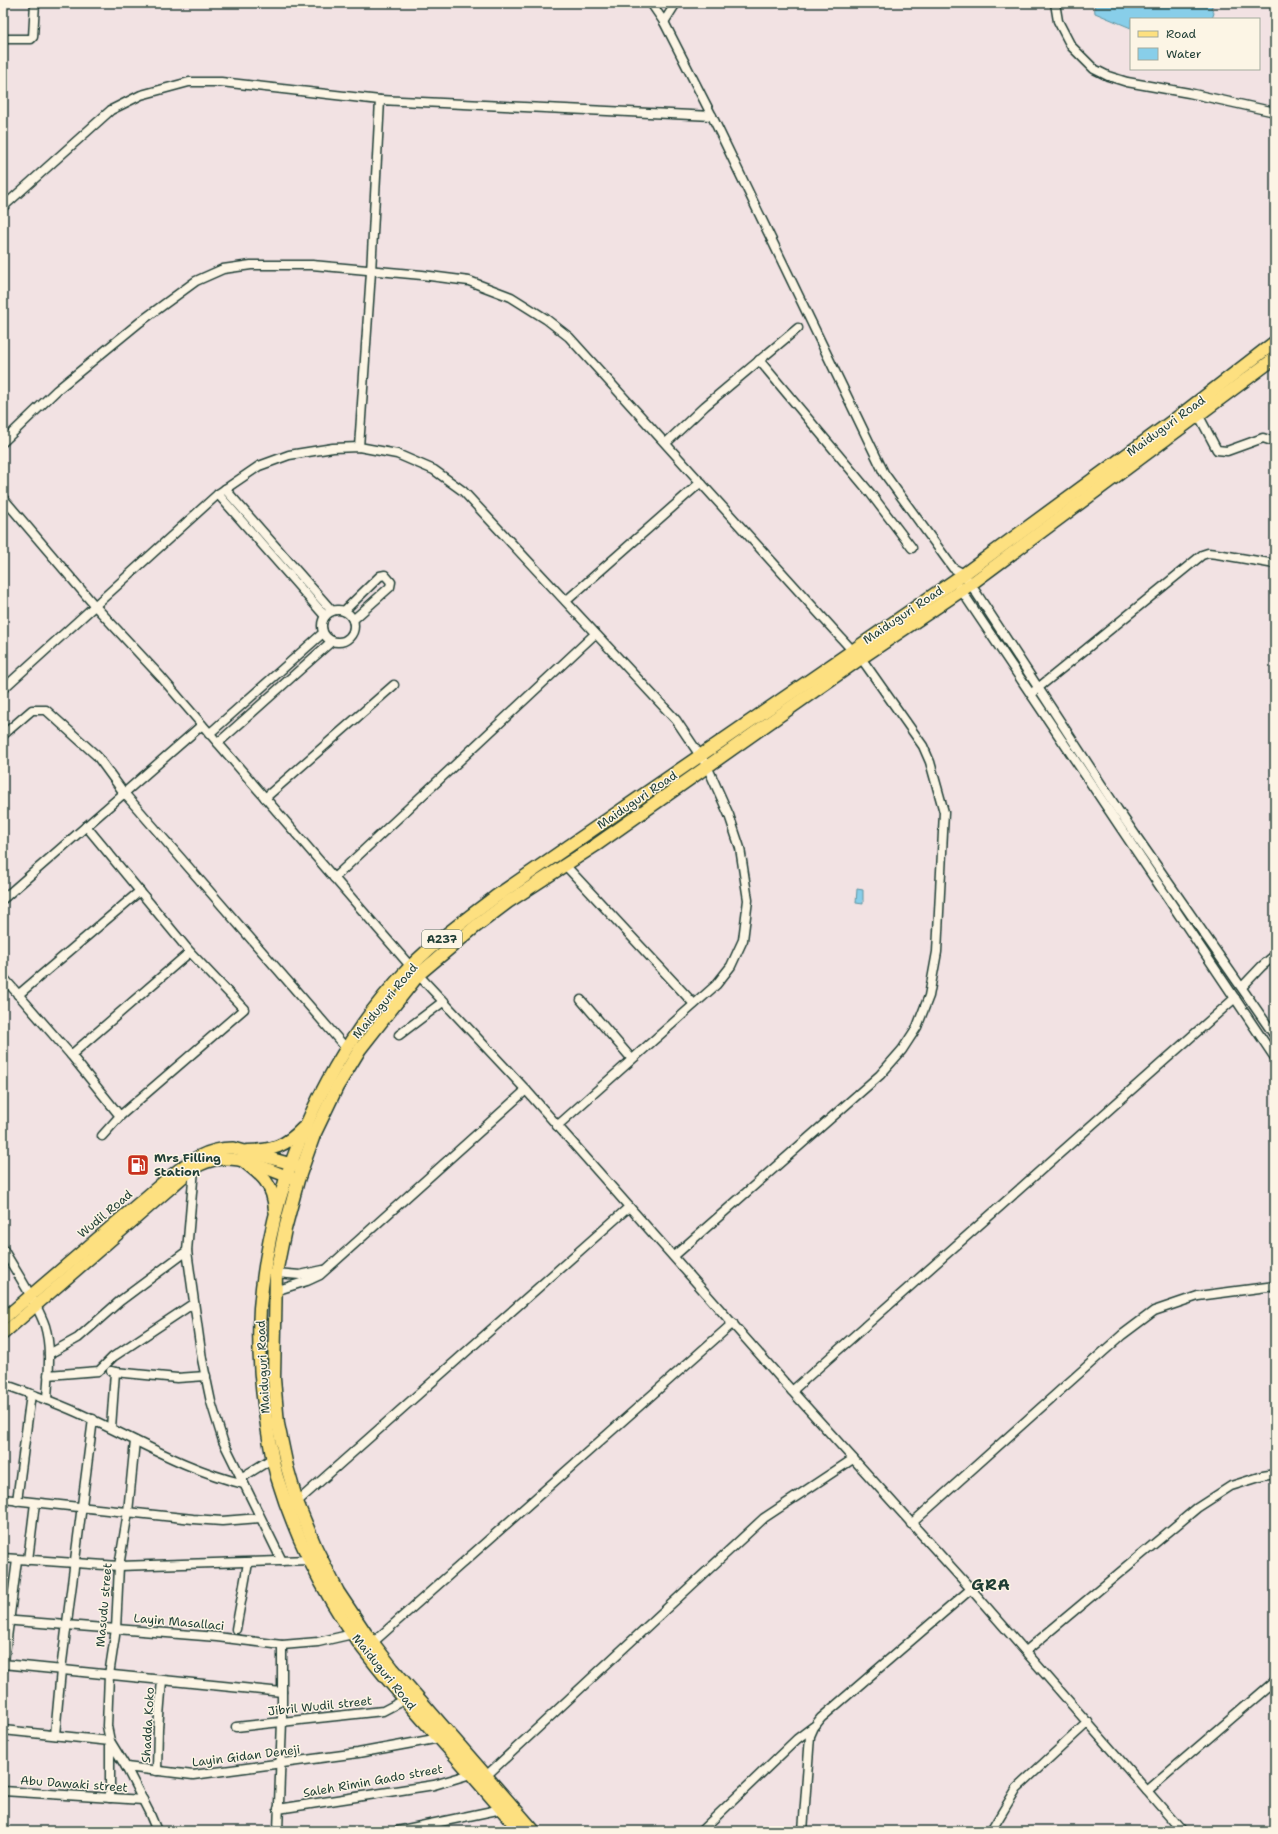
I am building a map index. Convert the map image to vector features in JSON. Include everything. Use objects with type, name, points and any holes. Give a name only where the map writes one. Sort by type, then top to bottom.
[{"type":"highway","name":"Maiduguri Road","points":[[534,1831],[393,1669],[373,1643],[338,1592],[316,1548],[297,1502],[278,1424],[274,1379],[274,1291],[276,1273],[285,1230],[292,1178],[291,1163],[323,1091],[346,1048],[363,1024],[461,922],[495,897],[861,658],[963,582],[1275,342]]},
{"type":"highway","name":"Maiduguri Road","points":[[520,1831],[440,1738],[404,1700],[364,1651],[332,1602],[310,1560],[291,1518],[277,1475],[262,1394],[260,1308],[265,1271],[276,1216],[292,1178],[303,1167],[314,1135],[341,1081],[360,1049],[415,970],[508,902],[565,865],[852,650],[963,582],[1199,416],[1275,358]]},
{"type":"highway","points":[[276,1216],[273,1194],[269,1184],[245,1155],[272,1149],[288,1142],[308,1123]]},
{"type":"main road","name":"Wudil Road","points":[[3,1334],[170,1182],[194,1158],[208,1151],[222,1148],[233,1148],[292,1178]]},
{"type":"main road","name":"Wudil Road","points":[[5,1315],[170,1182],[194,1169],[213,1161],[245,1155],[291,1163],[303,1167]]},
{"type":"street","points":[[3,39],[31,39],[33,37],[35,3]]},
{"type":"street","points":[[651,3],[664,22],[712,116],[884,473],[963,582],[1275,1058]]},
{"type":"street","points":[[666,3],[668,14]]},
{"type":"street","points":[[664,22],[676,3]]},
{"type":"street","points":[[1055,3],[1058,21],[1071,46],[1094,68],[1108,76],[1128,82],[1189,93],[1275,112]]},
{"type":"street","points":[[3,207],[111,110],[141,95],[189,82],[221,82],[380,100],[712,116]]},
{"type":"street","points":[[358,448],[371,272],[380,100]]},
{"type":"street","points":[[3,442],[57,390],[140,322],[196,281],[223,269],[251,265],[312,266],[422,275],[469,281],[511,297],[546,319],[569,337],[852,650]]},
{"type":"street","points":[[666,443],[705,406],[798,328]]},
{"type":"street","points":[[759,360],[871,494],[912,548]]},
{"type":"street","points":[[1199,416],[1217,450],[1227,451],[1263,438],[1275,442]]},
{"type":"street","points":[[3,689],[218,494],[260,466],[289,455],[333,448],[358,448],[396,454],[434,470],[463,491],[676,720],[704,761],[729,815],[740,848],[748,900],[743,940],[731,966],[716,985],[631,1058],[557,1126]]},
{"type":"street","points":[[566,601],[701,482]]},
{"type":"street","points":[[226,489],[261,538],[310,600],[328,613],[344,611],[380,576],[385,575],[391,582],[390,587],[353,620]]},
{"type":"street","points":[[218,494],[317,594],[328,613]]},
{"type":"street","points":[[3,498],[95,606],[161,678],[415,970],[526,1090],[910,1524],[971,1589],[1182,1831]]},
{"type":"street","points":[[1034,691],[1202,555],[1208,553],[1217,554],[1275,564]]},
{"type":"street","points":[[310,600],[317,594]]},
{"type":"street","points":[[328,613],[322,624],[323,632],[332,641],[340,642],[348,639],[353,632],[353,620],[344,611]]},
{"type":"street","points":[[209,734],[323,632]]},
{"type":"street","points":[[334,878],[595,634]]},
{"type":"street","points":[[218,743],[332,641]]},
{"type":"street","points":[[674,1256],[880,1075],[902,1050],[917,1027],[929,996],[937,952],[944,812],[930,762],[923,746],[861,658]]},
{"type":"street","points":[[285,667],[294,676]]},
{"type":"street","points":[[265,798],[394,685]]},
{"type":"street","points":[[1034,691],[1275,1036]]},
{"type":"street","points":[[3,735],[32,710],[46,710],[97,756],[124,793],[346,1048]]},
{"type":"street","points":[[3,899],[202,725]]},
{"type":"street","points":[[86,826],[190,952],[244,1009],[120,1116],[102,1136]]},
{"type":"street","points":[[565,865],[694,1004]]},
{"type":"street","points":[[18,995],[140,891]]},
{"type":"street","points":[[71,1055],[190,952]]},
{"type":"street","points":[[1242,987],[1275,955]]},
{"type":"street","points":[[3,978],[71,1055],[120,1116]]},
{"type":"street","points":[[792,1391],[1235,998]]},
{"type":"street","points":[[399,1035],[444,1000]]},
{"type":"street","points":[[581,1000],[631,1058]]},
{"type":"street","points":[[274,1291],[307,1281],[320,1275],[526,1090]]},
{"type":"street","points":[[194,1169],[187,1251],[194,1303],[211,1402],[223,1440],[282,1561]]},
{"type":"street","points":[[297,1502],[630,1207]]},
{"type":"street","points":[[3,1249],[36,1305],[45,1327],[50,1354],[47,1400]]},
{"type":"street","points":[[50,1354],[78,1338],[120,1301],[187,1251]]},
{"type":"street","points":[[276,1273],[300,1275],[326,1270]]},
{"type":"street","points":[[910,1524],[1122,1335],[1154,1311],[1198,1296],[1275,1286]]},
{"type":"street","points":[[48,1375],[96,1372],[101,1370],[113,1357],[194,1303]]},
{"type":"street","points":[[364,1651],[733,1323]]},
{"type":"street","points":[[101,1370],[177,1378],[206,1376]]},
{"type":"street","points":[[111,1428],[115,1372]]},
{"type":"street","points":[[3,1384],[93,1419],[135,1441],[218,1477],[242,1481],[273,1458]]},
{"type":"street","points":[[17,1501],[31,1394]]},
{"type":"street","points":[[55,1735],[61,1670],[93,1419]]},
{"type":"street","name":"Masudu street","points":[[126,1767],[110,1741],[107,1726],[109,1675],[116,1629],[119,1566],[128,1512],[135,1441]]},
{"type":"street","points":[[486,1776],[764,1518],[853,1459]]},
{"type":"street","points":[[1026,1651],[1197,1508],[1231,1486],[1263,1476],[1275,1474]]},
{"type":"street","points":[[3,1500],[81,1507],[193,1520],[222,1521],[260,1518]]},
{"type":"street","points":[[28,1560],[35,1503]]},
{"type":"street","points":[[3,1558],[119,1566],[310,1560]]},
{"type":"street","points":[[3,1669],[6,1620],[17,1560]]},
{"type":"street","points":[[236,1629],[248,1563]]},
{"type":"street","points":[[803,1831],[810,1736],[814,1727],[821,1718],[971,1589]]},
{"type":"street","name":"Layin Masallaci","points":[[6,1620],[217,1637],[282,1645],[318,1642],[353,1634]]},
{"type":"street","points":[[278,1831],[282,1721],[282,1645]]},
{"type":"street","points":[[3,1664],[282,1692]]},
{"type":"street","name":"Shadda Koko","points":[[157,1771],[158,1728],[162,1680]]},
{"type":"street","points":[[1147,1790],[1275,1680]]},
{"type":"street","name":"Jibril Wudil street","points":[[236,1726],[383,1711],[404,1700]]},
{"type":"street","points":[[991,1831],[1017,1788],[1088,1722]]},
{"type":"street","points":[[701,1831],[797,1739],[814,1727]]},
{"type":"street","points":[[3,1730],[110,1741],[110,1798]]},
{"type":"street","name":"Layin Gidan Deneji","points":[[126,1767],[193,1775],[358,1753],[440,1738]]},
{"type":"street","points":[[126,1767],[157,1831]]},
{"type":"street","name":"Saleh Rimin Gado street","points":[[278,1809],[434,1785],[471,1774]]},
{"type":"street","name":"Abu Dawaki street","points":[[3,1791],[142,1800]]},
{"type":"street","points":[[397,1831],[502,1809]]},
{"type":"water","points":[[1094,3],[1214,3],[1211,8],[1214,13],[1212,18],[1130,18],[1130,28],[1095,13]]},
{"type":"water","points":[[857,889],[863,890],[863,904],[856,903]]},
{"type":"place","name":"Mrs Filling Station","points":[[138,1165]]},
{"type":"district","name":"GRA","points":[[991,1584]]}]
